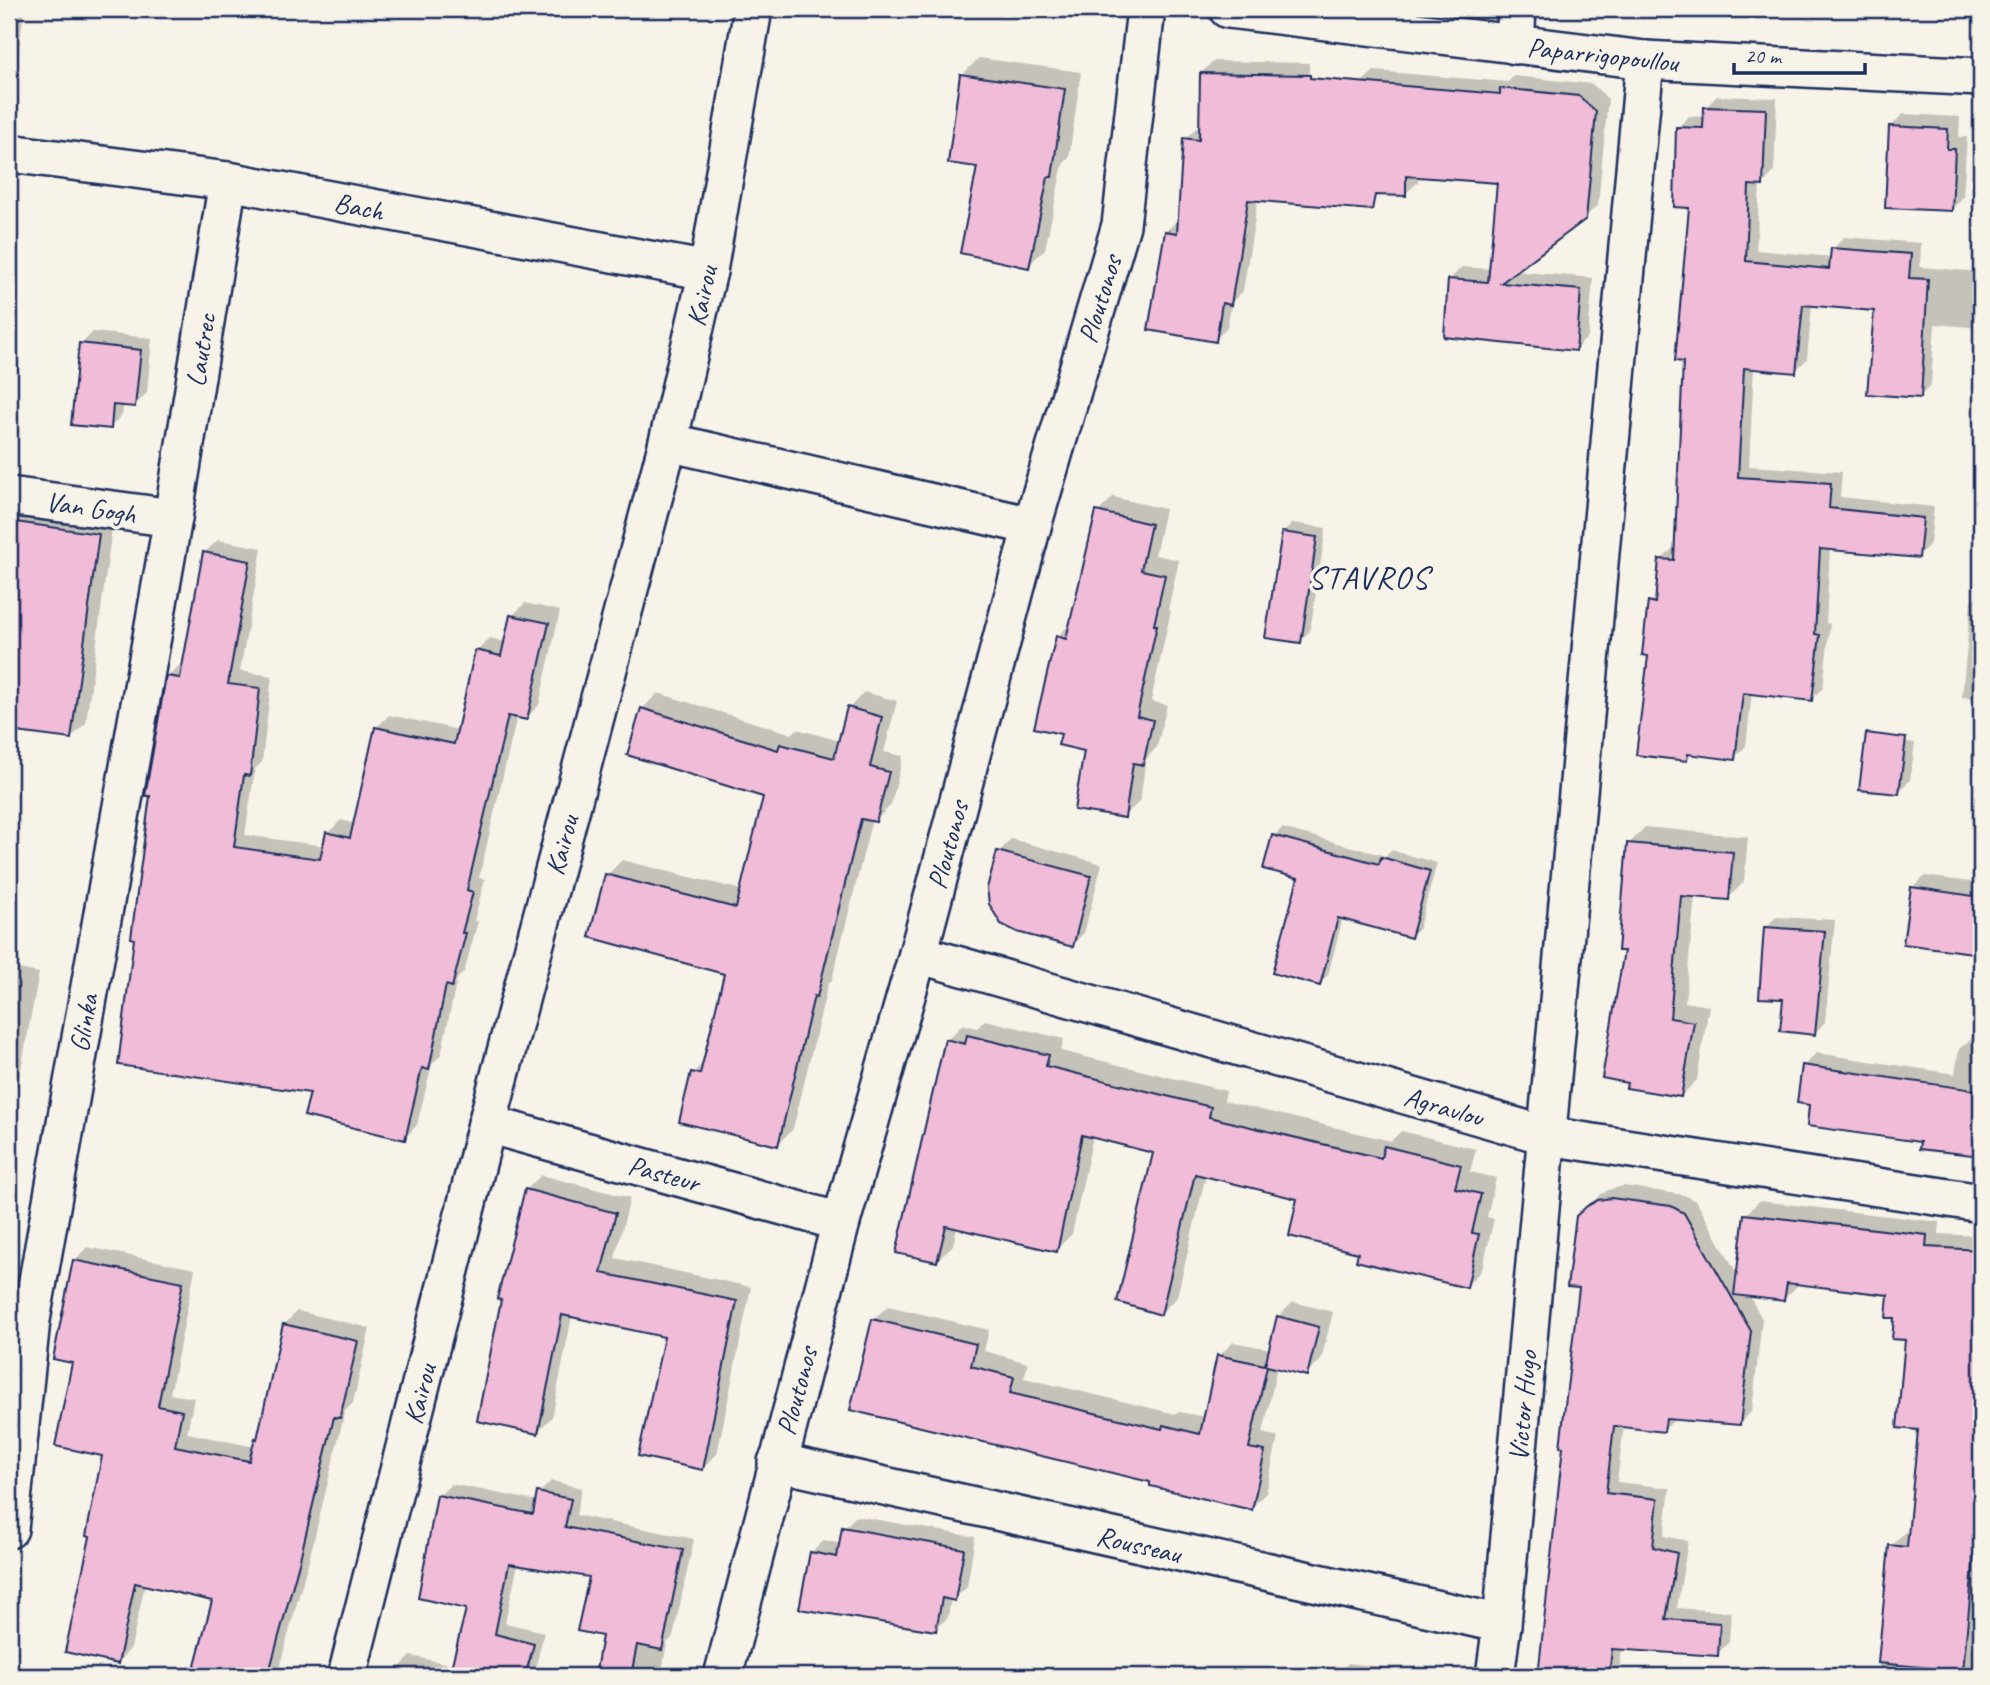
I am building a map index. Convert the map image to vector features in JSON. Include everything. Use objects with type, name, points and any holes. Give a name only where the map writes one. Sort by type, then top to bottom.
[{"type":"street","name":"Kairou","points":[[347,1676],[487,1124],[668,442],[708,271],[752,9]]},
{"type":"street","name":"Ploutonos","points":[[723,1676],[841,1222],[918,954],[1032,526],[1121,225],[1146,9]]},
{"type":"street","name":"Paparrigopoullou","points":[[1227,9],[1645,60],[1981,77]]},
{"type":"street","points":[[1515,45],[1517,9]]},
{"type":"street","name":"Victor Hugo","points":[[1495,1676],[1548,1136],[1645,60]]},
{"type":"street","name":"Bach","points":[[9,153],[228,181],[708,271]]},
{"type":"street","name":"Lautrec","points":[[173,518],[228,181]]},
{"type":"street","points":[[668,442],[1032,526]]},
{"type":"street","name":"Van Gogh","points":[[9,496],[173,518]]},
{"type":"street","name":"Glinka","points":[[9,1529],[20,1320],[173,518]]},
{"type":"street","name":"Agravlou","points":[[918,954],[1548,1136],[1981,1203]]},
{"type":"street","name":"Pasteur","points":[[487,1124],[841,1222]]},
{"type":"street","name":"Rousseau","points":[[777,1462],[1502,1624]]},
{"type":"building","points":[[1200,73],[1310,75],[1310,78],[1500,94],[1500,88],[1579,96],[1596,112],[1586,219],[1501,283],[1581,290],[1576,351],[1444,337],[1448,279],[1488,282],[1497,183],[1406,176],[1406,196],[1375,195],[1372,210],[1248,200],[1231,305],[1222,303],[1216,342],[1148,330],[1165,231],[1177,233],[1183,138],[1199,140]]},
{"type":"building","points":[[960,74],[1065,89],[1052,177],[1048,177],[1029,268],[960,253],[977,167],[948,163]]},
{"type":"building","points":[[1704,107],[1766,109],[1763,186],[1749,185],[1746,261],[1829,269],[1831,248],[1911,254],[1909,278],[1928,279],[1921,398],[1867,394],[1874,311],[1803,305],[1796,373],[1744,368],[1738,477],[1831,483],[1829,508],[1923,518],[1919,558],[1820,549],[1815,634],[1820,635],[1812,701],[1743,693],[1735,760],[1688,754],[1687,761],[1636,755],[1648,656],[1642,655],[1648,601],[1655,603],[1659,559],[1674,560],[1683,362],[1675,361],[1689,208],[1674,207],[1676,127],[1703,128]]},
{"type":"building","points":[[1889,126],[1948,129],[1947,149],[1955,149],[1952,211],[1885,208]]},
{"type":"building","points":[[79,343],[141,350],[135,407],[113,405],[111,429],[71,425]]},
{"type":"building","points":[[1096,511],[1151,524],[1141,570],[1165,575],[1137,716],[1153,720],[1143,765],[1133,763],[1125,818],[1074,810],[1084,751],[1058,745],[1061,734],[1034,728],[1056,636],[1066,639]]},
{"type":"building","points":[[9,521],[99,534],[71,739],[9,731]]},
{"type":"building","points":[[1282,532],[1317,537],[1301,643],[1265,638]]},
{"type":"building","points":[[203,552],[250,561],[228,684],[260,688],[250,776],[244,775],[234,847],[320,859],[326,832],[350,838],[375,727],[454,744],[475,650],[501,656],[510,615],[549,623],[527,720],[508,716],[467,890],[473,892],[462,933],[466,933],[452,987],[446,985],[429,1070],[422,1068],[405,1140],[304,1116],[310,1093],[118,1065],[150,796],[145,796],[166,676],[180,678]]},
{"type":"building","points":[[847,707],[882,717],[870,767],[889,772],[876,822],[861,819],[778,1146],[679,1122],[691,1072],[700,1074],[724,974],[589,937],[605,874],[736,908],[763,797],[627,755],[641,708],[778,750],[780,744],[834,758]]},
{"type":"building","points":[[1866,733],[1906,738],[1899,794],[1859,790]]},
{"type":"building","points":[[1272,835],[1379,864],[1381,857],[1430,871],[1411,938],[1338,918],[1320,986],[1272,973],[1298,878],[1263,869]]},
{"type":"building","points":[[1627,843],[1733,852],[1729,900],[1681,896],[1670,1018],[1694,1022],[1681,1097],[1626,1088],[1627,1083],[1602,1078],[1624,951],[1618,951]]},
{"type":"building","points":[[997,851],[1091,876],[1073,947],[1017,932],[1001,924],[989,904],[987,888]]},
{"type":"building","points":[[1911,887],[1981,897],[1981,954],[1903,944]]},
{"type":"building","points":[[1764,927],[1825,931],[1815,1035],[1780,1031],[1783,999],[1759,998]]},
{"type":"building","points":[[967,1035],[1049,1055],[1046,1066],[1211,1107],[1209,1117],[1381,1158],[1384,1146],[1461,1165],[1455,1188],[1481,1194],[1472,1233],[1479,1234],[1467,1288],[1356,1261],[1358,1253],[1289,1236],[1297,1199],[1195,1174],[1161,1315],[1117,1302],[1153,1153],[1082,1135],[1057,1252],[946,1226],[937,1262],[896,1253],[945,1039],[965,1044]]},
{"type":"building","points":[[1802,1065],[1981,1091],[1981,1156],[1919,1149],[1920,1142],[1807,1126],[1809,1105],[1797,1103]]},
{"type":"building","points":[[525,1189],[616,1213],[601,1273],[737,1301],[703,1470],[638,1456],[664,1337],[562,1315],[538,1434],[477,1421],[501,1300],[497,1299]]},
{"type":"building","points":[[1611,1198],[1671,1206],[1684,1213],[1751,1331],[1740,1425],[1666,1419],[1664,1432],[1614,1426],[1606,1493],[1658,1499],[1653,1547],[1677,1553],[1666,1619],[1720,1623],[1718,1656],[1612,1649],[1609,1676],[1538,1676],[1563,1447],[1560,1447],[1579,1288],[1567,1287],[1576,1216],[1598,1200]]},
{"type":"building","points":[[1744,1214],[1927,1235],[1926,1247],[1981,1250],[1981,1505],[1963,1671],[1878,1663],[1889,1545],[1907,1547],[1918,1430],[1897,1428],[1905,1340],[1892,1339],[1894,1318],[1886,1318],[1888,1295],[1787,1283],[1784,1301],[1734,1295]]},
{"type":"building","points":[[73,1260],[183,1282],[158,1406],[182,1411],[175,1446],[249,1461],[255,1438],[257,1439],[283,1324],[358,1341],[340,1418],[334,1417],[299,1563],[268,1676],[192,1676],[212,1601],[135,1583],[118,1664],[65,1652],[90,1537],[86,1536],[102,1456],[55,1446],[72,1363],[53,1359]]},
{"type":"building","points":[[1277,1316],[1319,1327],[1307,1376],[1267,1366],[1249,1448],[1265,1451],[1252,1510],[1150,1486],[1150,1482],[850,1410],[872,1319],[976,1344],[971,1366],[1014,1377],[1010,1393],[1162,1429],[1163,1425],[1200,1434],[1217,1355],[1265,1365]]},
{"type":"building","points":[[537,1492],[571,1499],[565,1527],[683,1550],[662,1650],[637,1645],[631,1676],[595,1676],[602,1636],[577,1631],[589,1577],[509,1564],[495,1634],[534,1644],[525,1676],[449,1676],[466,1609],[418,1598],[437,1495],[533,1514]]},
{"type":"building","points":[[842,1527],[964,1549],[955,1601],[942,1598],[936,1631],[799,1609],[810,1552],[837,1557]]},
{"type":"district","name":"STAVROS","points":[[1369,577]]}]
